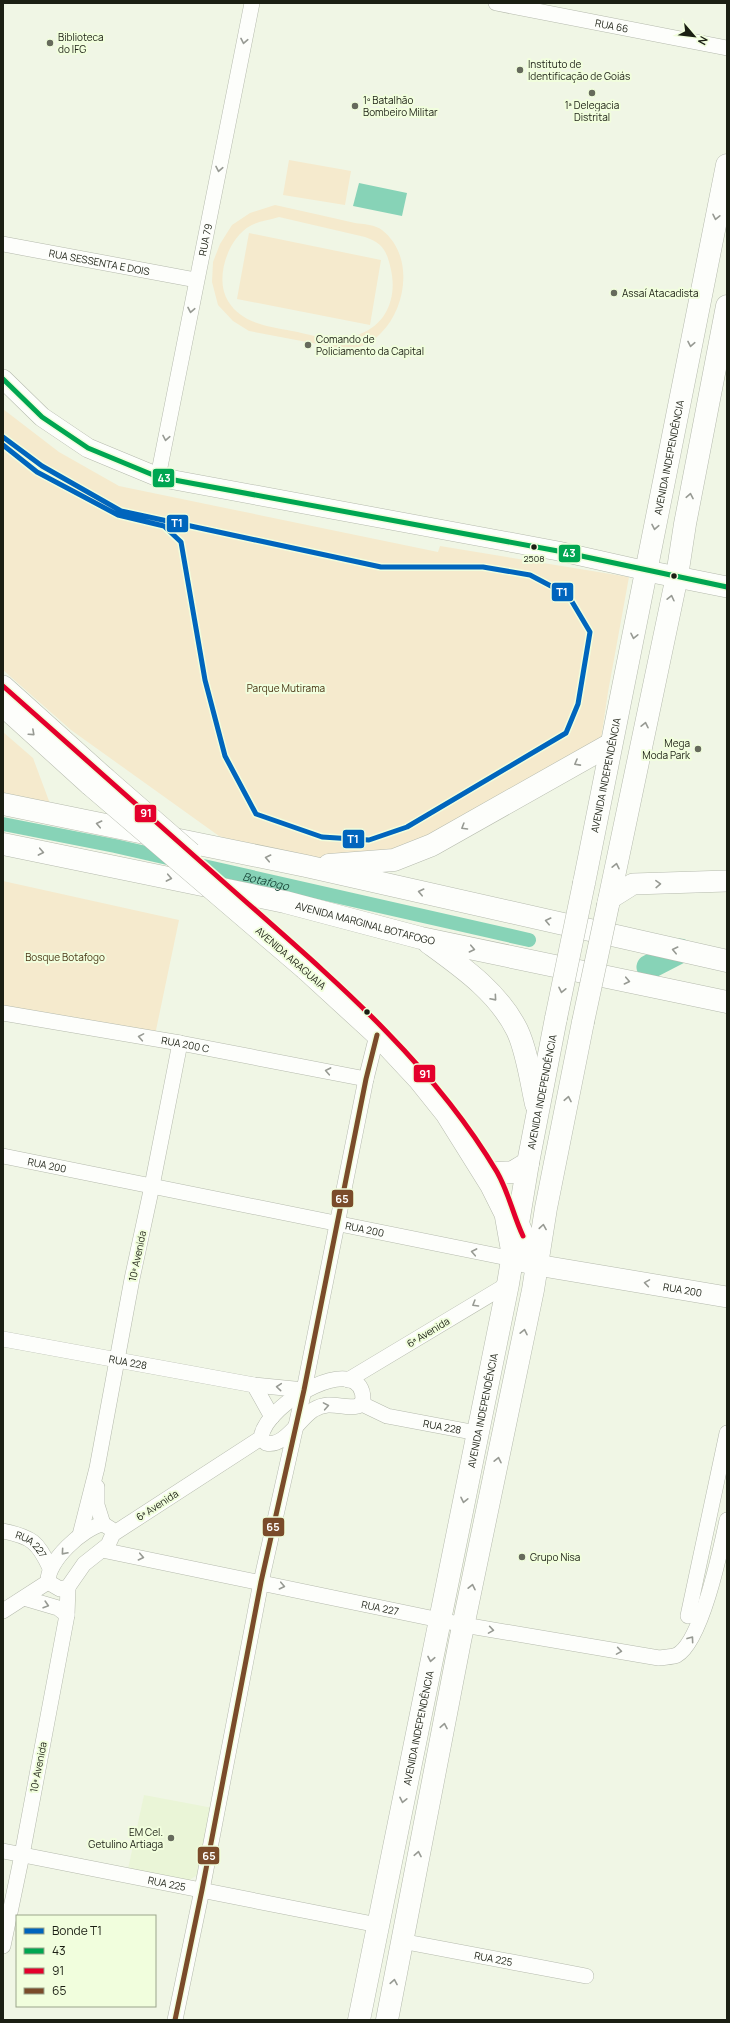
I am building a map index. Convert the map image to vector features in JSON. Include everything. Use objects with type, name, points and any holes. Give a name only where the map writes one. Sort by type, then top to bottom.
[{"type":"main road","name":"AVENIDA INDEPENDÊNCIA","points":[[359,2020],[513,1259],[528,1163],[556,1018],[647,571],[727,165]]},
{"type":"main road","points":[[387,2020],[401,1941],[583,1022],[677,576],[685,524],[727,306]]},
{"type":"main road","points":[[647,571],[727,587]]},
{"type":"main road","name":"AVENIDA ARAGUAIA","points":[[3,686],[97,781]]},
{"type":"main road","name":"AVENIDA ARAGUAIA","points":[[3,706],[97,781],[309,965],[415,1061],[449,1102],[498,1173],[510,1199],[518,1225],[536,1265]]},
{"type":"main road","points":[[306,866],[394,860],[432,845],[612,744]]},
{"type":"main road","points":[[3,804],[306,866],[722,958]]},
{"type":"main road","name":"AVENIDA MARGINAL BOTAFOGO","points":[[3,844],[285,902],[422,938],[727,1002]]},
{"type":"main road","points":[[609,902],[633,884],[727,881]]},
{"type":"main road","points":[[422,938],[475,976],[498,1002],[517,1031],[538,1114]]},
{"type":"main road","name":"AVENIDA ARAGUAIA","points":[[309,965],[418,1079],[446,1114],[491,1186],[505,1214],[513,1259]]},
{"type":"main road","points":[[498,1173],[513,1172],[528,1163]]},
{"type":"main road","name":"RUA 200","points":[[513,1259],[536,1265],[727,1297]]},
{"type":"street","name":"RUA 79","points":[[158,477],[252,3]]},
{"type":"street","name":"RUA 66","points":[[496,3],[726,48]]},
{"type":"street","name":"RUA SESSENTA E DOIS","points":[[3,244],[196,280]]},
{"type":"street","points":[[3,379],[42,416],[88,448],[158,477],[558,551],[647,571]]},
{"type":"street","name":"RUA 200 C","points":[[3,1013],[180,1043],[366,1079]]},
{"type":"street","points":[[175,2020],[202,1890],[261,1582],[304,1390],[366,1079],[377,1035]]},
{"type":"street","name":"10ª Avenida","points":[[80,1535],[97,1468],[132,1279],[180,1043]]},
{"type":"street","name":"RUA 200","points":[[3,1156],[338,1225],[513,1259]]},
{"type":"street","name":"6ª Avenida","points":[[3,1611],[24,1598],[49,1575],[80,1535],[88,1529],[108,1529],[261,1438],[263,1429],[272,1417],[285,1404],[304,1390],[334,1379],[348,1380],[508,1284]]},
{"type":"street","name":"RUA 228","points":[[3,1338],[117,1361],[254,1385],[304,1390]]},
{"type":"street","points":[[261,1438],[266,1442],[276,1443],[308,1414],[321,1407],[341,1405],[354,1407],[362,1404],[362,1390],[348,1380]]},
{"type":"street","points":[[254,1385],[272,1417]]},
{"type":"street","name":"RUA 228","points":[[362,1404],[387,1416],[477,1433]]},
{"type":"street","points":[[688,1616],[727,1433]]},
{"type":"street","name":"10ª Avenida","points":[[97,1468],[97,1504],[108,1529]]},
{"type":"street","points":[[722,1565],[727,1520]]},
{"type":"street","name":"6ª Avenida","points":[[68,1587],[84,1564],[102,1550],[112,1538],[108,1529]]},
{"type":"street","name":"RUA 227","points":[[3,1531],[17,1534],[32,1541],[42,1550],[49,1575]]},
{"type":"street","name":"RUA 227","points":[[102,1550],[464,1625],[659,1658],[677,1655],[693,1638],[722,1565]]},
{"type":"street","points":[[49,1575],[60,1589],[68,1587]]},
{"type":"street","name":"10ª Avenida","points":[[3,1946],[22,1855],[67,1615],[68,1587]]},
{"type":"street","points":[[24,1598],[58,1608],[67,1615]]},
{"type":"street","name":"RUA 225","points":[[3,1851],[378,1925]]},
{"type":"street","name":"RUA 225","points":[[401,1941],[586,1976]]},
{"type":"shaded area","points":[[359,183],[407,193],[402,216],[353,206]]},
{"type":"shaded area","name":"EM Cel. Getulino Artiaga","points":[[144,1795],[213,1808],[200,1873],[188,1881],[128,1869]]},
{"type":"green space","points":[[289,160],[351,171],[345,205],[283,195]]},
{"type":"green space","points":[[275,205],[365,224],[382,230],[392,241],[399,253],[403,267],[403,281],[397,309],[390,322],[381,333],[366,344],[349,350],[249,331],[233,321],[218,305],[212,282],[213,262],[220,244],[232,225],[250,213]],"holes":[[[279,217],[365,237],[380,245],[386,253],[391,270],[391,299],[388,308],[377,324],[351,338],[325,338],[256,323],[241,315],[234,309],[224,292],[222,282],[223,271],[230,249],[242,232],[257,223]]]},
{"type":"green space","points":[[249,233],[381,260],[370,325],[237,299]]},
{"type":"green space","name":"Parque Mutirama","points":[[3,409],[59,452],[119,486],[438,552],[440,546],[629,577],[608,692],[600,746],[394,860],[306,866],[219,836],[71,730],[3,670]]},
{"type":"green space","points":[[3,732],[33,758],[55,817],[3,807]]},
{"type":"green space","name":"Bosque Botafogo","points":[[3,881],[179,920],[155,1035],[3,1006]]},
{"type":"waterway","name":"Botafogo","points":[[3,824],[115,846],[529,940]]},
{"type":"waterway","points":[[649,967],[680,951]]},
{"type":"tram line","name":"T1","points":[[3,437],[42,466],[121,511],[381,567],[483,567],[530,575],[568,595],[590,632],[578,704],[566,733],[407,827],[369,840],[322,837],[256,814],[225,756],[205,680],[181,542],[164,526],[118,515],[37,472],[3,445]]},
{"type":"transit line","name":"43","points":[[3,379],[42,417],[88,448],[158,477],[558,551],[727,587]]},
{"type":"transit line","name":"91","points":[[3,686],[308,957],[378,1023],[442,1094],[471,1132],[497,1172],[505,1188],[523,1236]]},
{"type":"transit line","name":"65","points":[[175,2020],[202,1890],[261,1582],[304,1390],[366,1079],[377,1035]]},
{"type":"place","name":"Biblioteca do IFG","points":[[50,43]]},
{"type":"place","name":"Instituto de Identificação de Goiás","points":[[520,70]]},
{"type":"place","name":"1ª Delegacia Distrital","points":[[592,93]]},
{"type":"place","name":"1º Batalhão Bombeiro Militar","points":[[355,106]]},
{"type":"place","name":"Assaí Atacadista","points":[[614,293]]},
{"type":"place","name":"Comando de Policiamento da Capital","points":[[308,345]]},
{"type":"place","name":"2508","points":[[534,547]]},
{"type":"place","name":"Mega Moda Park","points":[[698,749]]},
{"type":"place","name":"Grupo Nisa","points":[[522,1557]]},
{"type":"place","name":"EM Cel. Getulino Artiaga","points":[[171,1838]]}]
